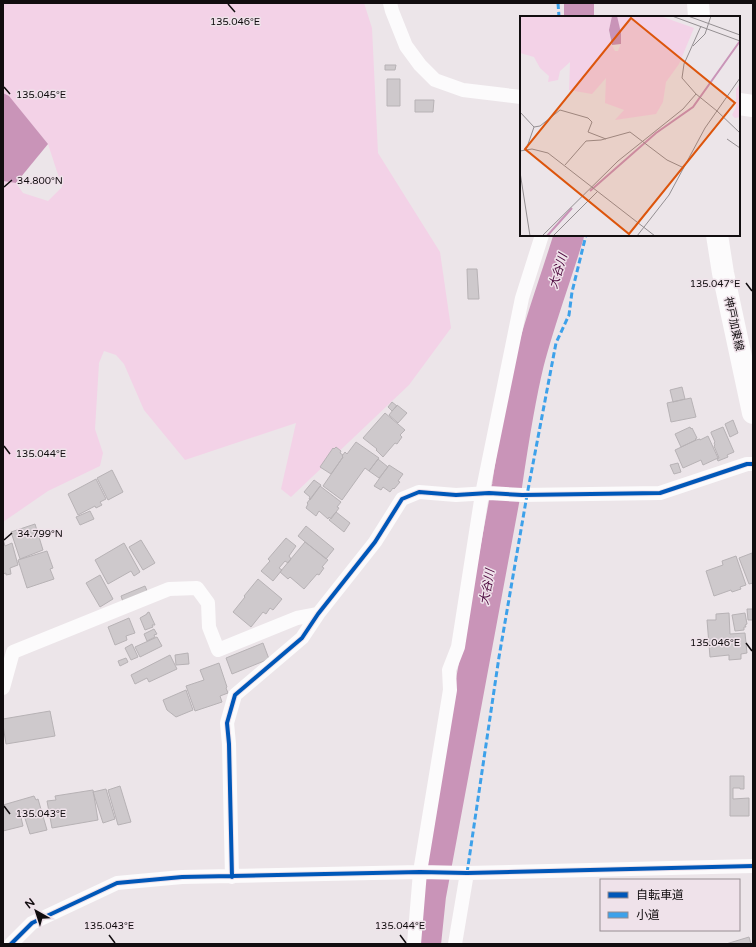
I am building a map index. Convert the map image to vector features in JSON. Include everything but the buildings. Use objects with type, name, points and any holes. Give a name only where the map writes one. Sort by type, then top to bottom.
[{"type":"main road","points":[[698,3],[699,16]]},
{"type":"main road","points":[[740,94],[753,93]]},
{"type":"main road","points":[[740,104],[753,106]]},
{"type":"main road","name":"神戸加東線","points":[[717,236],[723,272],[753,413]]},
{"type":"street","points":[[390,3],[406,46],[435,80],[463,90],[520,97]]},
{"type":"street","points":[[414,944],[420,872],[450,690],[450,670],[458,647],[522,298],[542,236]]},
{"type":"street","points":[[232,876],[229,744],[227,723],[235,695],[302,638],[318,614],[374,542],[402,499],[419,492],[456,495],[660,493],[747,464],[753,464]]},
{"type":"street","points":[[3,688],[13,652],[169,589],[197,588],[208,603],[209,627],[218,650],[297,618],[318,614]]},
{"type":"street","points":[[12,944],[32,923],[117,883],[182,877],[420,872],[467,873],[753,866]]},
{"type":"street","points":[[455,944],[467,873]]},
{"type":"street","points":[[3,938],[6,944]]},
{"type":"shaded area","points":[[3,3],[364,3],[372,28],[378,153],[440,252],[451,328],[409,385],[291,497],[281,489],[296,423],[185,460],[144,410],[124,364],[116,355],[104,351],[99,363],[95,429],[103,453],[100,466],[48,491],[3,522],[3,181],[16,183],[23,193],[48,201],[62,187],[48,144],[9,97],[3,93]]},
{"type":"shaded area","points":[[3,93],[9,96],[48,144],[16,183],[3,181]]},
{"type":"waterway","name":"大谷川","points":[[579,3],[579,16]]},
{"type":"waterway","name":"大谷川","points":[[426,944],[431,896],[507,486],[522,394],[538,331],[569,236]]},
{"type":"marked path","points":[[558,3],[559,16]]},
{"type":"marked path","points":[[467,873],[499,657],[527,495],[556,343],[569,315],[572,292],[586,236]]},
{"type":"cycle path","points":[[232,877],[229,744],[227,723],[235,695],[302,638],[318,614],[375,542],[402,499],[419,492],[456,495],[489,493],[522,495],[660,493],[747,464],[753,464]]},
{"type":"cycle path","points":[[11,944],[32,923],[117,883],[182,877],[420,872],[467,873],[753,866]]}]
